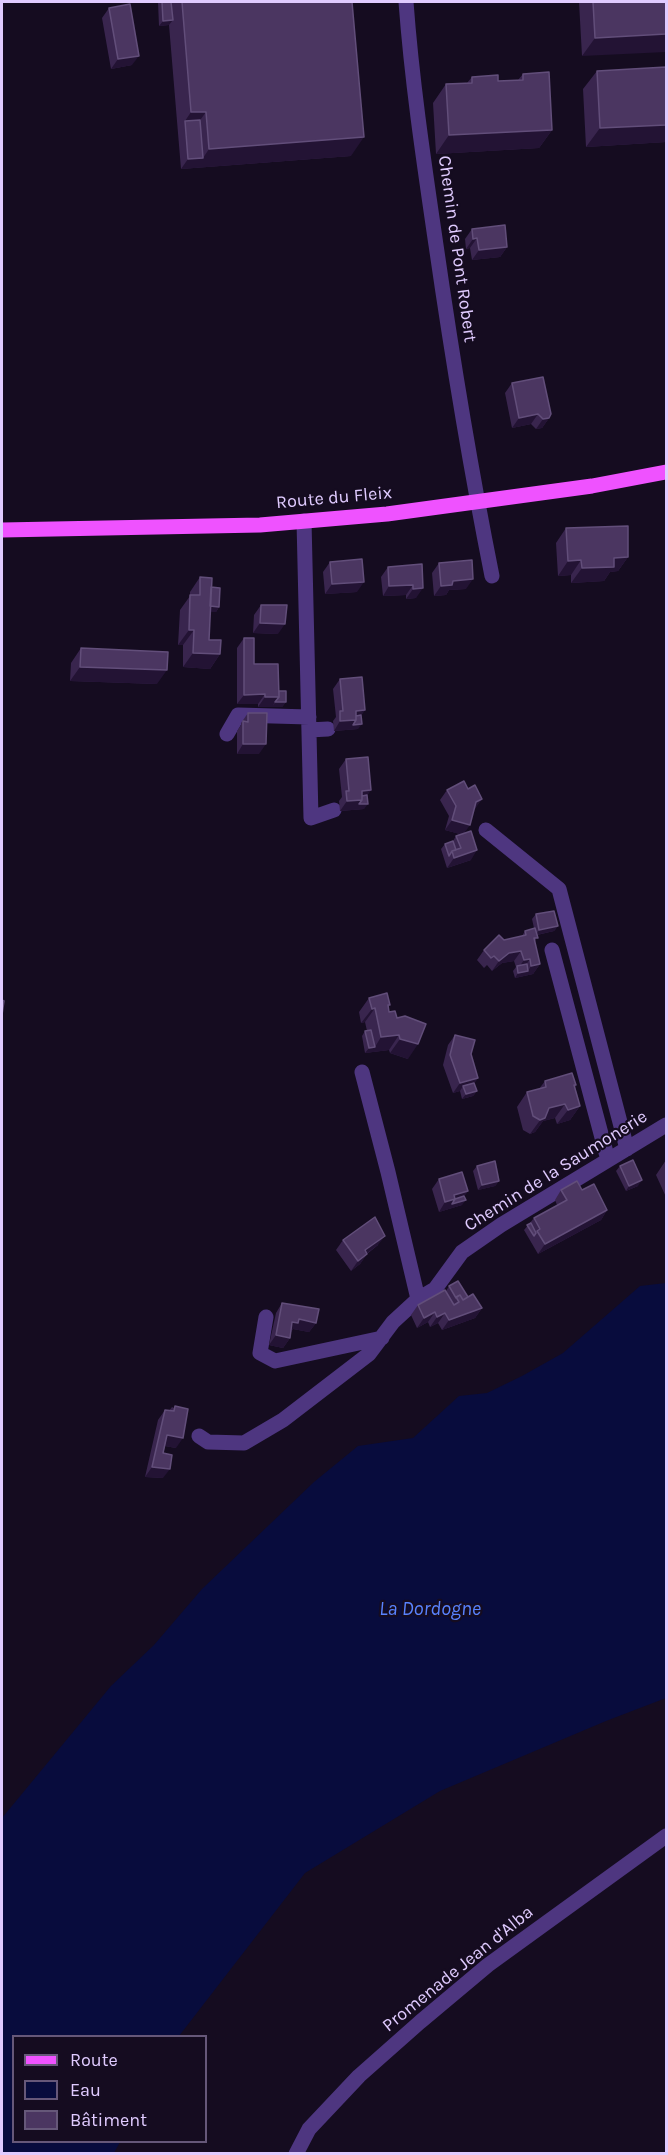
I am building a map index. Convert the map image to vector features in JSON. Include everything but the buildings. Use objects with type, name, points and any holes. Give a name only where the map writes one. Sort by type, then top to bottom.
[{"type":"main road","name":"Route du Fleix","points":[[2,530],[260,525],[387,514],[592,486],[666,472]]},
{"type":"street","name":"Chemin de Pont Robert","points":[[406,2],[411,73],[446,310],[477,501],[492,576]]},
{"type":"street","points":[[304,521],[311,818],[334,810]]},
{"type":"street","points":[[227,734],[238,715],[309,723],[328,729]]},
{"type":"street","points":[[486,830],[559,890],[627,1149]]},
{"type":"street","points":[[552,950],[608,1160]]},
{"type":"street","points":[[362,1072],[418,1299]]},
{"type":"street","name":"Chemin de la Saumonerie","points":[[199,1436],[208,1442],[243,1443],[283,1420],[369,1354],[393,1322],[418,1299],[435,1289],[462,1252],[501,1225],[666,1125]]},
{"type":"street","points":[[266,1317],[260,1353],[275,1361],[382,1338]]},
{"type":"street","name":"Promenade Jean d'Alba","points":[[296,2154],[309,2129],[323,2114],[359,2076],[420,2022],[488,1965],[666,1836]]},
{"type":"water","name":"La Dordogne","points":[[666,1283],[666,1698],[440,1791],[305,1873],[180,2035],[12,2035],[12,2143],[119,2143],[114,2153],[2,2153],[2,1818],[111,1686],[154,1645],[202,1589],[314,1482],[358,1446],[413,1438],[459,1396],[487,1393],[563,1353],[640,1286]]}]
